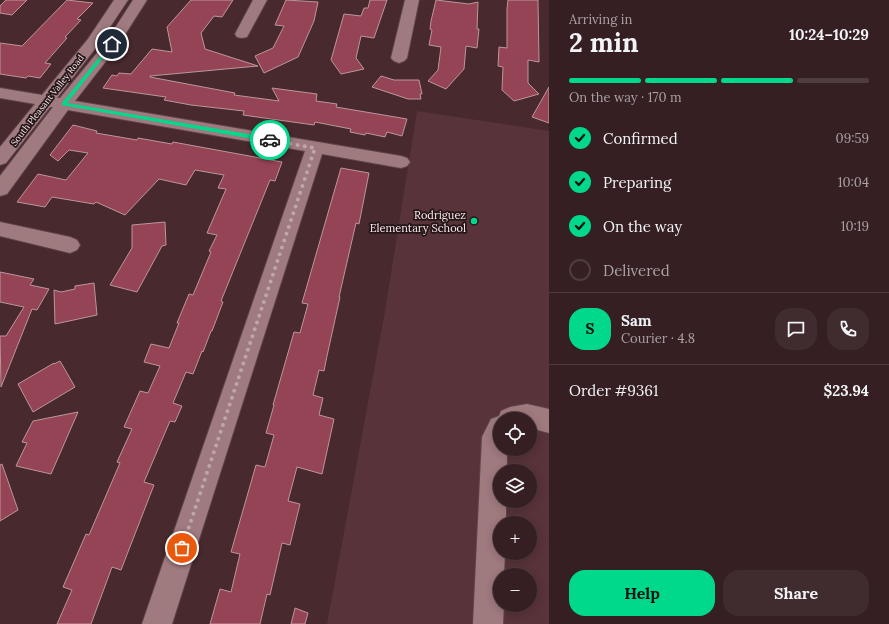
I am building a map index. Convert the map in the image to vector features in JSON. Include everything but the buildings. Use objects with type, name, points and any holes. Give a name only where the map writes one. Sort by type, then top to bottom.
[{"type":"street","name":"South Pleasant Valley Road","points":[[0,159],[93,42],[121,0]]},
{"type":"street","name":"South Pleasant Valley Road","points":[[0,189],[64,104],[112,44],[140,0]]},
{"type":"street","points":[[242,34],[260,0]]},
{"type":"street","points":[[399,58],[412,0]]},
{"type":"street","points":[[0,93],[401,162]]},
{"type":"street","points":[[157,624],[315,148]]},
{"type":"street","points":[[0,229],[70,245]]},
{"type":"street","points":[[537,419],[549,422]]},
{"type":"street","points":[[488,624],[494,456]]},
{"type":"shaded area","points":[[417,111],[549,131],[549,624],[327,624],[385,311]]},
{"type":"way so far","points":[[182,548],[315,148],[270,140]]},
{"type":"place","name":"Rodriguez Elementary School","points":[[474,221]]},
{"type":"route","points":[[112,44],[64,104],[270,140]]}]
